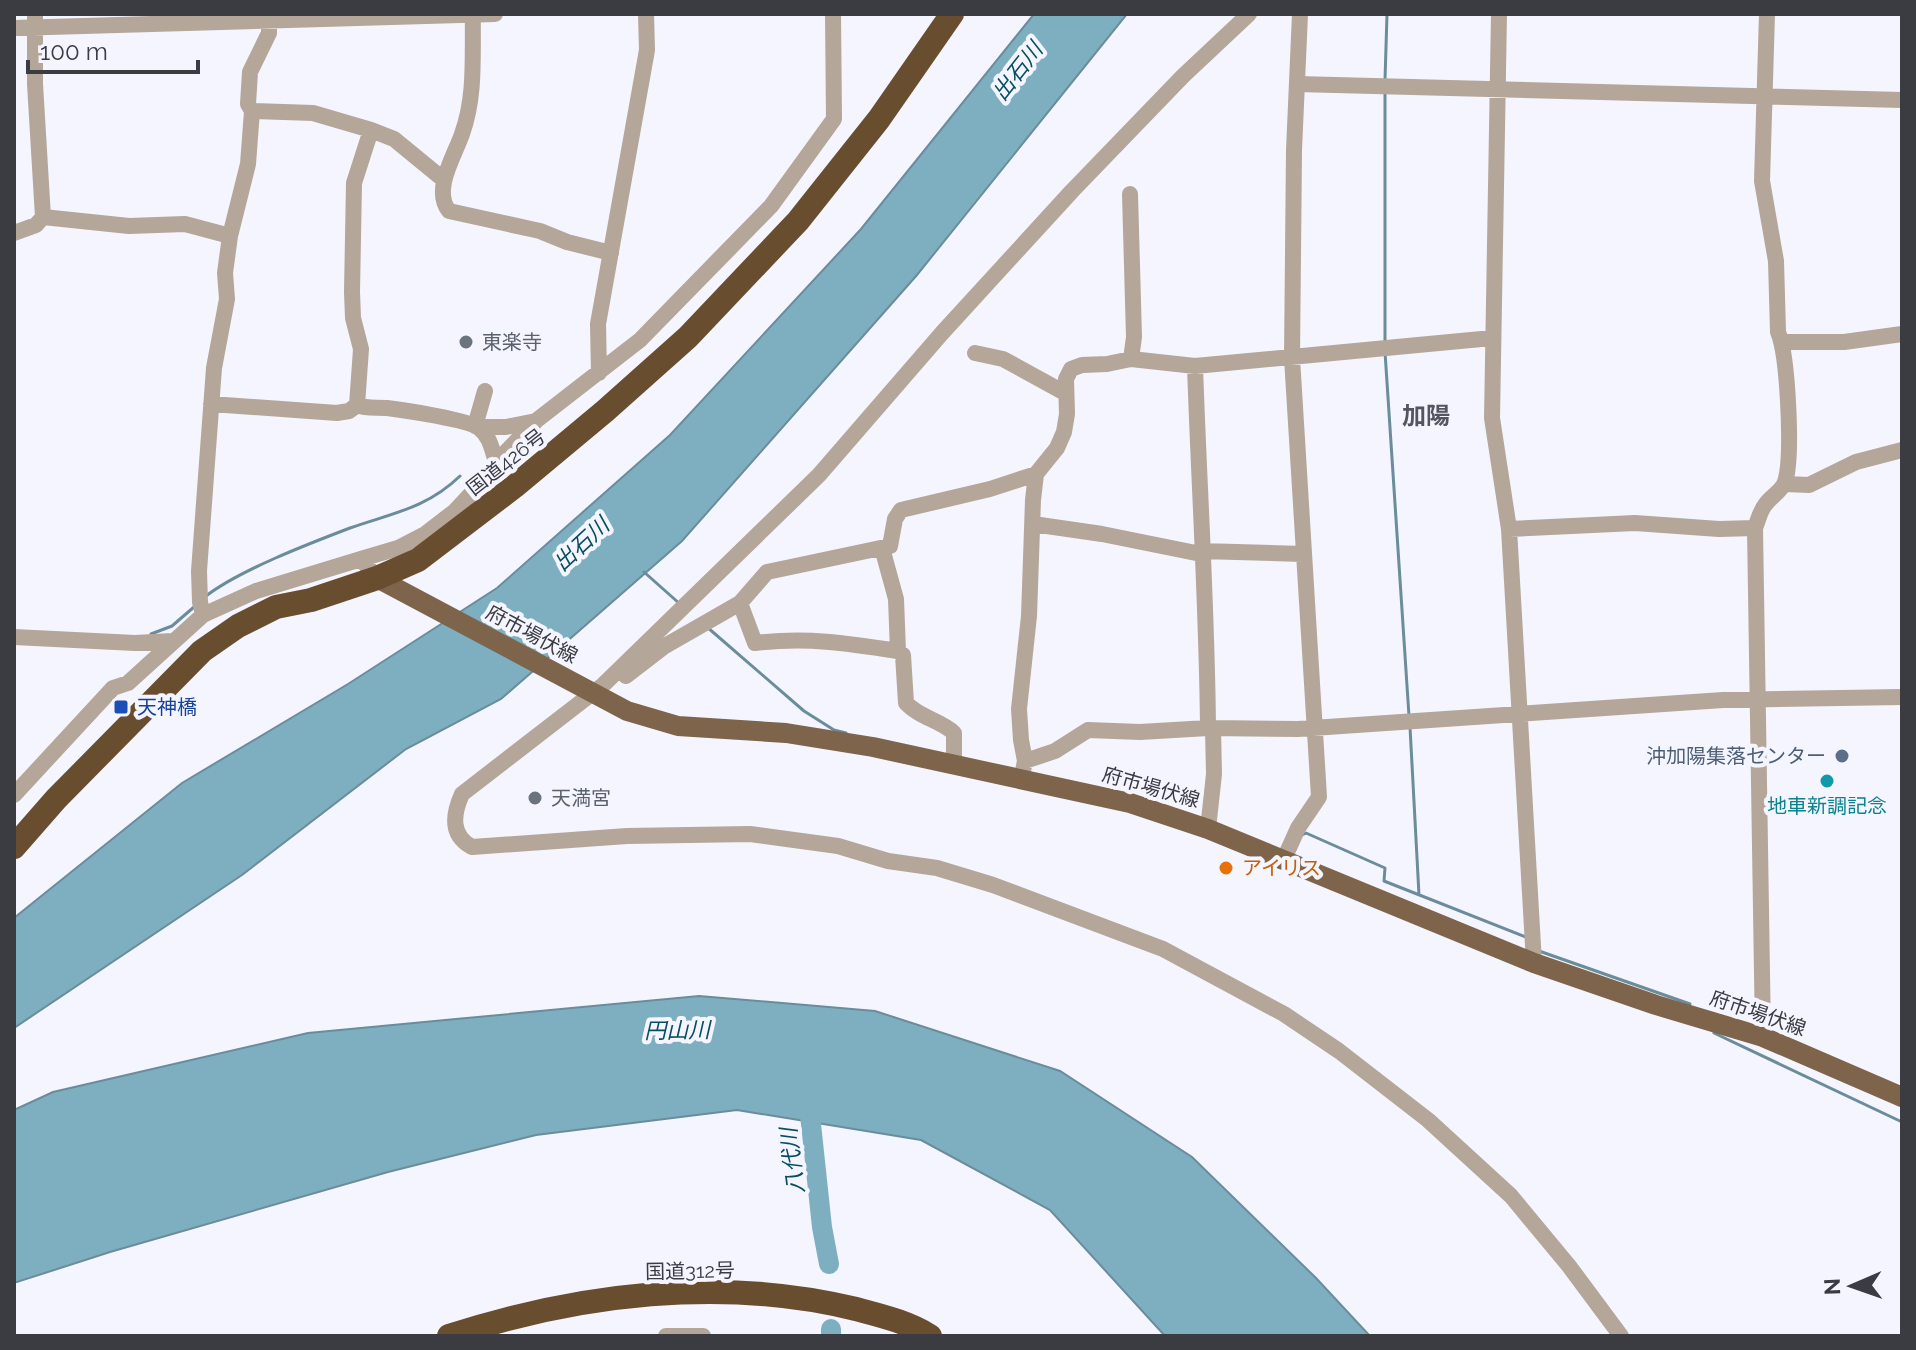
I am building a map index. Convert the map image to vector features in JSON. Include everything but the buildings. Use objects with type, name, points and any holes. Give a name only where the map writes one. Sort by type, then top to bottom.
[{"type":"highway","name":"国道426号","points":[[14,847],[56,799],[202,651],[238,626],[276,607],[311,600],[369,569],[418,560],[515,486],[688,337],[817,197],[879,119],[952,14]]},
{"type":"highway","name":"国道312号","points":[[449,1336],[527,1313],[574,1304],[659,1294],[698,1293],[784,1296],[835,1304],[918,1328],[930,1336]]},
{"type":"main road","name":"府市場伏線","points":[[369,569],[407,595],[592,688],[627,711],[678,726],[786,733],[873,747],[954,765],[1023,771],[1130,803],[1284,859],[1534,963],[1656,1005],[1763,1037],[1902,1097]]},
{"type":"street","points":[[14,28],[35,21],[495,14]]},
{"type":"street","points":[[599,373],[598,324],[647,50],[646,14]]},
{"type":"street","points":[[14,795],[113,688],[128,683],[203,615],[256,591],[369,569],[398,548],[425,534],[463,503],[496,462],[537,420],[658,324],[771,206],[834,119],[833,14]]},
{"type":"street","points":[[1249,14],[1187,72],[1072,191],[942,333],[819,475],[592,688],[462,794],[454,811],[454,819],[463,842],[472,847],[627,836],[750,834],[838,846],[888,861],[937,868],[993,885],[1163,949],[1284,1014],[1339,1051],[1428,1120],[1511,1196],[1621,1336]]},
{"type":"street","points":[[1284,859],[1298,828],[1319,797],[1292,358],[1300,14]]},
{"type":"street","points":[[1499,14],[1492,418],[1509,529],[1534,963]]},
{"type":"street","points":[[1763,1037],[1755,528],[1764,505],[1785,484],[1788,446],[1782,342],[1778,332],[1776,261],[1762,181],[1767,14]]},
{"type":"street","points":[[463,15],[472,97],[463,132],[444,180],[445,206],[449,211],[540,231],[567,242],[611,253]]},
{"type":"street","points":[[203,615],[199,571],[214,368],[227,299],[225,273],[230,236],[248,164],[252,111],[248,104],[250,72],[269,33],[270,19]]},
{"type":"street","points":[[14,233],[36,225],[43,217],[35,84],[35,21]]},
{"type":"street","points":[[1297,84],[1902,100]]},
{"type":"street","points":[[252,111],[313,113],[371,130],[394,139],[444,180]]},
{"type":"street","points":[[211,404],[337,413],[349,411],[357,405],[361,349],[353,318],[354,183],[371,130]]},
{"type":"street","points":[[1130,194],[1134,337],[1131,359]]},
{"type":"street","points":[[43,217],[129,226],[185,224],[230,236]]},
{"type":"street","points":[[1782,342],[1844,342],[1902,334]]},
{"type":"street","points":[[592,688],[617,682],[665,646],[740,603],[767,572],[890,546],[895,519],[901,510],[990,489],[1036,474],[1057,448],[1064,432],[1066,379],[1071,369],[1131,359],[1195,366],[1492,338]]},
{"type":"street","points":[[975,353],[1003,359],[1065,393]]},
{"type":"street","points":[[1195,366],[1201,553],[1214,774],[1208,829]]},
{"type":"street","points":[[477,427],[485,391]]},
{"type":"street","points":[[357,405],[449,419],[477,427],[518,426],[537,420]]},
{"type":"street","points":[[477,427],[490,441],[496,462]]},
{"type":"street","points":[[1785,484],[1809,485],[1856,462],[1902,450]]},
{"type":"street","points":[[1036,474],[1029,616],[1019,709],[1023,771],[1088,730],[1140,732],[1315,726],[1758,699],[1902,697]]},
{"type":"street","points":[[1509,529],[1635,523],[1719,529],[1755,528]]},
{"type":"street","points":[[1033,524],[1201,553],[1303,554]]},
{"type":"street","points":[[882,548],[896,599],[898,651]]},
{"type":"street","points":[[740,603],[755,643],[794,638],[821,639],[898,651],[903,655],[906,703],[921,716],[954,733],[954,765]]},
{"type":"street","points":[[14,637],[135,643],[173,641]]},
{"type":"street","points":[[666,1336],[703,1336]]},
{"type":"water","name":"出石川","points":[[1034,14],[1127,14],[917,275],[682,541],[501,699],[406,749],[242,875],[14,1028],[14,918],[182,783],[348,684],[497,588],[670,435],[861,229]]},
{"type":"water","name":"円山川","points":[[699,996],[875,1011],[1060,1071],[1192,1157],[1316,1278],[1370,1336],[1165,1336],[1050,1210],[921,1140],[737,1110],[536,1135],[388,1172],[110,1252],[14,1283],[14,1110],[53,1092],[308,1033]]},
{"type":"waterway","points":[[1385,80],[1387,14]]},
{"type":"waterway","points":[[1385,92],[1385,340]]},
{"type":"waterway","points":[[1385,352],[1409,716]]},
{"type":"waterway","points":[[206,596],[275,558],[422,503],[460,476]]},
{"type":"waterway","points":[[644,572],[680,604]]},
{"type":"waterway","points":[[151,634],[172,626],[194,607]]},
{"type":"waterway","points":[[707,627],[804,711],[834,730],[846,733]]},
{"type":"waterway","points":[[1410,727],[1419,895]]},
{"type":"waterway","points":[[1302,835],[1306,833],[1385,868],[1384,881],[1526,937]]},
{"type":"waterway","points":[[1539,951],[1690,1004]]},
{"type":"waterway","points":[[1714,1033],[1902,1122]]},
{"type":"waterway","name":"八代川","points":[[808,1096],[829,1264]]},
{"type":"waterway","name":"八代川","points":[[831,1329],[831,1336]]},
{"type":"place","name":"東楽寺","points":[[466,342]]},
{"type":"place","name":"天神橋","points":[[121,707]]},
{"type":"place","name":"沖加陽集落センター","points":[[1842,756]]},
{"type":"place","name":"地車新調記念","points":[[1827,781]]},
{"type":"place","name":"天満宮","points":[[535,798]]},
{"type":"place","name":"アイリス","points":[[1226,868]]},
{"type":"district","name":"加陽","points":[[1426,416]]}]
